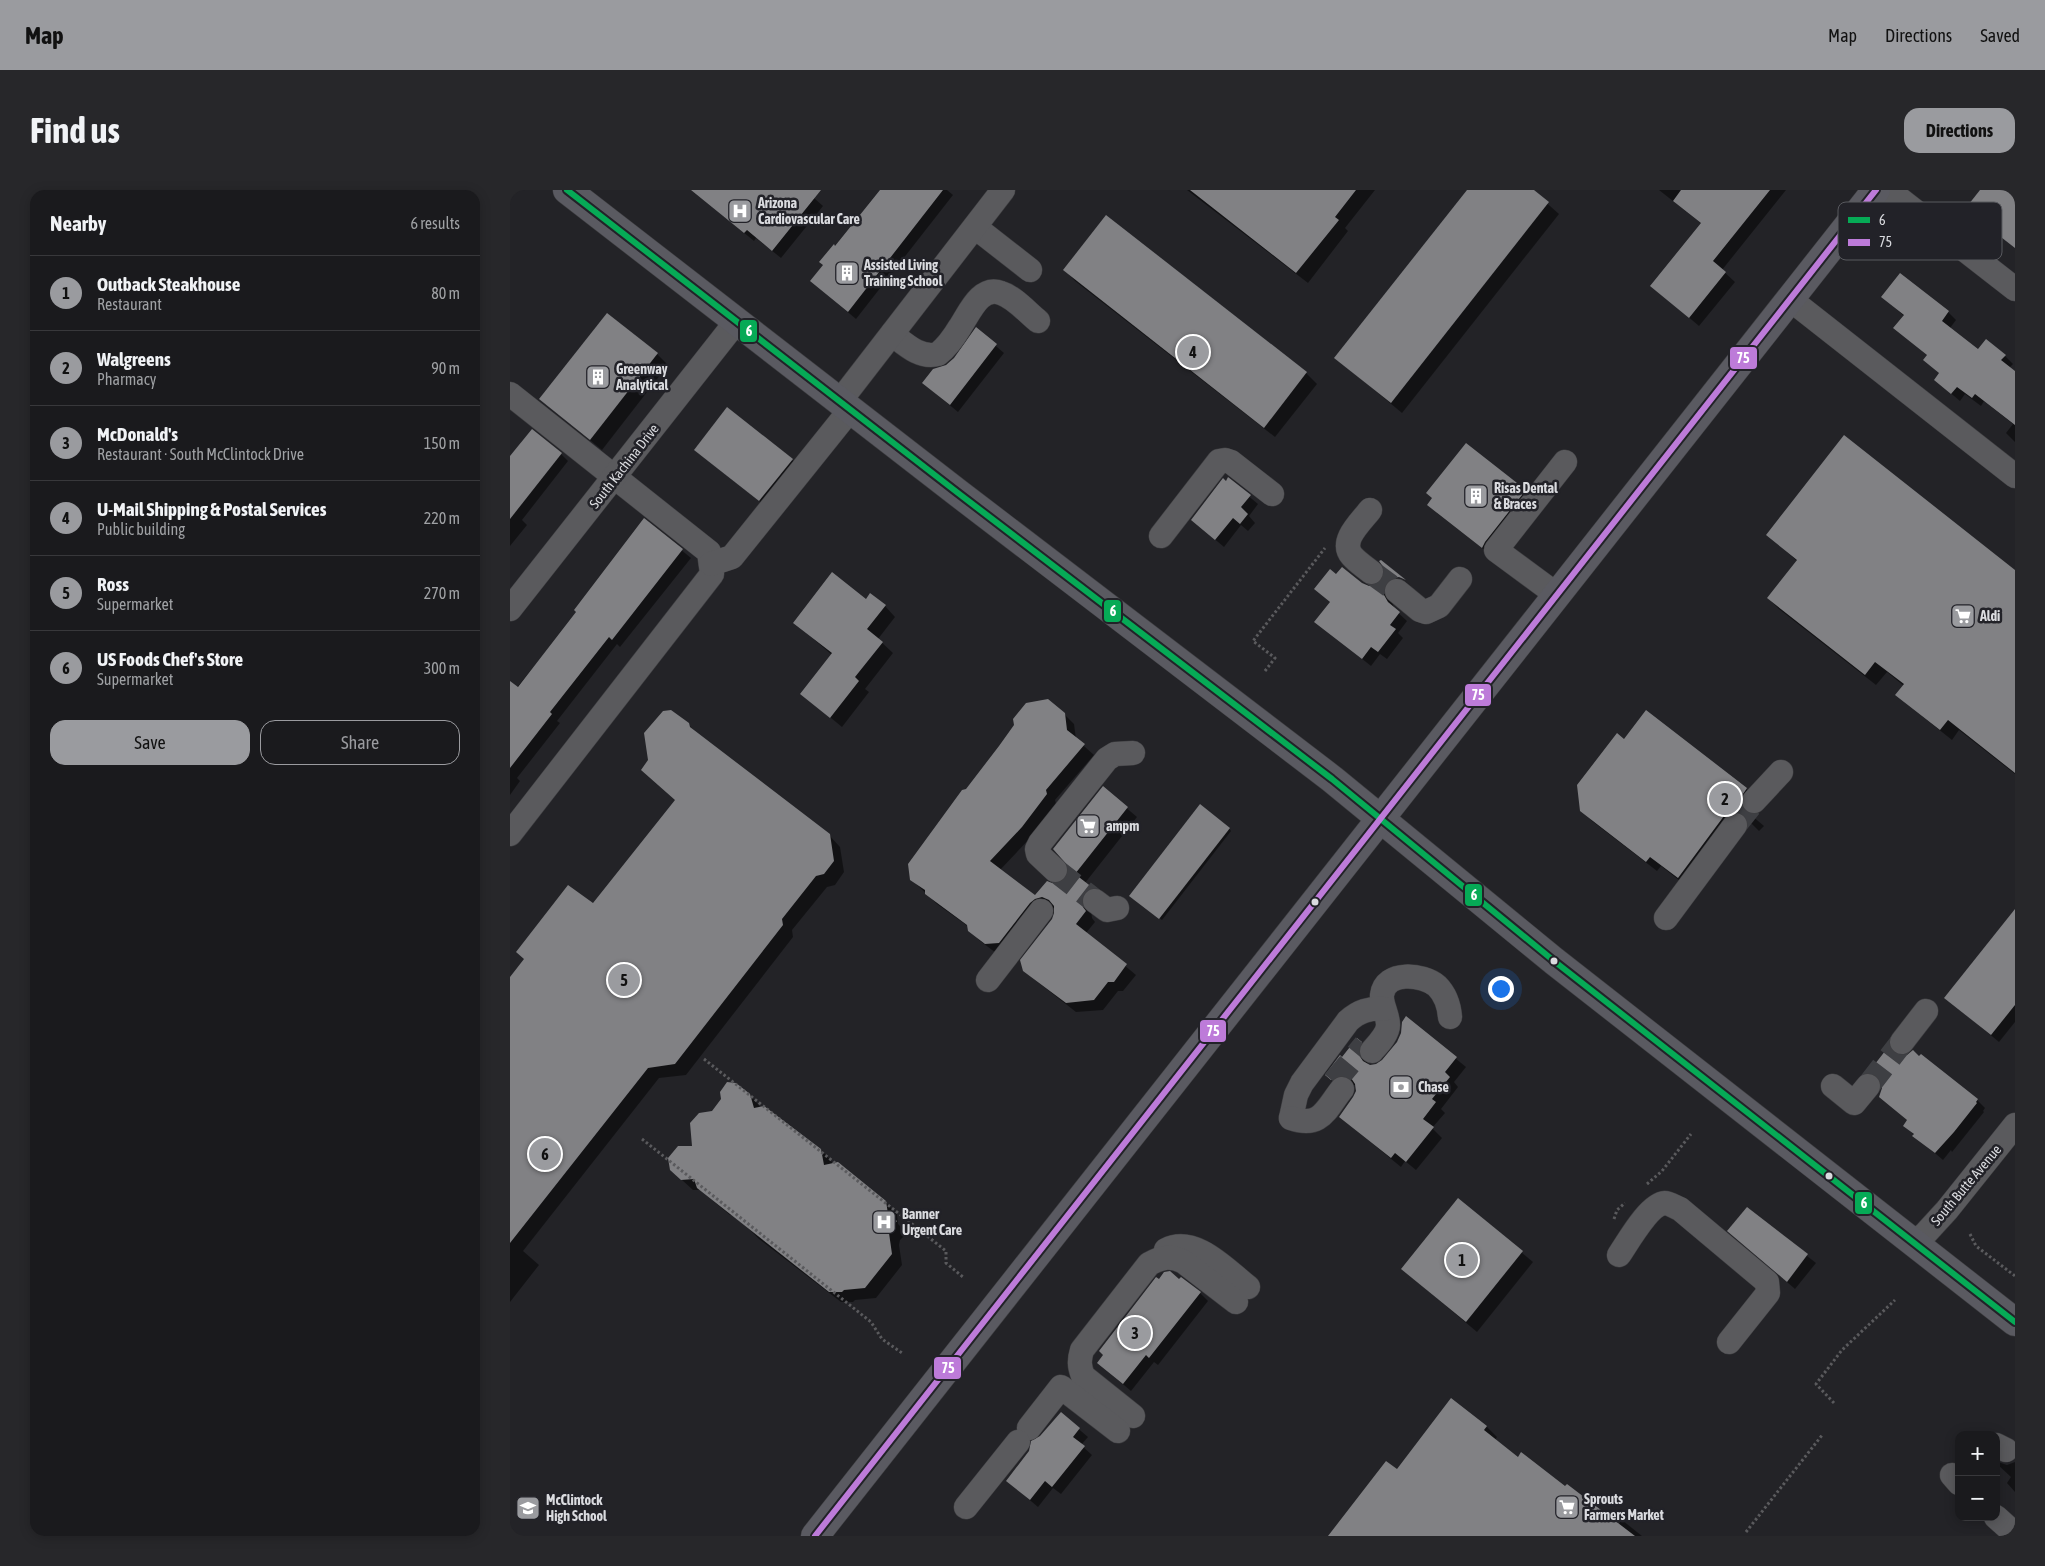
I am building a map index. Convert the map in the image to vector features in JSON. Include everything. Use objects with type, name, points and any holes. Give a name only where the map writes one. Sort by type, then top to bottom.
[{"type":"main road","points":[[567,190],[736,322],[1332,778],[1554,961],[2015,1322]]},
{"type":"main road","points":[[1867,202],[1876,190]]},
{"type":"main road","points":[[814,1536],[1838,239]]},
{"type":"street","points":[[1888,190],[1903,202]]},
{"type":"street","points":[[711,564],[732,557],[845,405],[892,334],[975,227],[996,192]]},
{"type":"street","points":[[975,227],[1030,270]]},
{"type":"street","points":[[1978,260],[2015,289]]},
{"type":"street","points":[[892,334],[917,352],[926,356],[938,354],[959,328],[979,298],[991,292],[1007,295],[1038,321]]},
{"type":"street","points":[[1791,300],[2015,476]]},
{"type":"street","name":"South Kachina Drive","points":[[510,609],[616,477],[736,322]]},
{"type":"street","points":[[510,394],[709,552],[712,574],[510,834]]},
{"type":"street","points":[[1161,536],[1219,461],[1231,462],[1272,494]]},
{"type":"street","points":[[1557,595],[1496,550],[1565,462]]},
{"type":"street","points":[[1370,510],[1349,537],[1348,543],[1352,556],[1371,572]]},
{"type":"street","points":[[1397,591],[1420,610],[1426,612],[1439,606],[1460,579]]},
{"type":"street","points":[[1055,870],[1038,854],[1037,849],[1040,843],[1107,759],[1115,754],[1133,753]]},
{"type":"street","points":[[1754,801],[1781,772]]},
{"type":"street","points":[[1666,918],[1735,825]]},
{"type":"street","points":[[1095,901],[1107,910],[1117,908]]},
{"type":"street","points":[[988,980],[1041,911]]},
{"type":"street","points":[[1369,1048],[1387,1030],[1388,1024],[1382,992],[1387,984],[1395,979],[1414,977],[1433,983],[1440,990],[1449,1008],[1450,1017]]},
{"type":"street","points":[[1336,1052],[1362,1022],[1384,1009]]},
{"type":"street","points":[[1332,1081],[1316,1120],[1303,1122],[1292,1118],[1296,1094],[1302,1083],[1348,1021],[1355,1014],[1365,1010],[1384,1009]]},
{"type":"street","points":[[1902,1042],[1926,1010]]},
{"type":"street","points":[[1833,1086],[1854,1103],[1868,1086]]},
{"type":"street","name":"South Butte Avenue","points":[[1913,1242],[1925,1234],[1947,1210],[2015,1125]]},
{"type":"street","points":[[1619,1255],[1655,1206],[1666,1203],[1680,1209],[1767,1282],[1768,1293],[1729,1342]]},
{"type":"street","points":[[966,1507],[1061,1387],[1126,1424],[1083,1376],[1080,1358],[1082,1350],[1149,1264],[1167,1257],[1176,1258],[1242,1294]]},
{"type":"street","points":[[2000,1508],[2010,1527]]},
{"type":"path","points":[[1265,671],[1275,658],[1253,641],[1325,547]]},
{"type":"path","points":[[704,1059],[946,1251],[946,1263],[963,1277]]},
{"type":"path","points":[[642,1139],[871,1322],[882,1339],[902,1353]]},
{"type":"path","points":[[1970,1234],[1976,1246],[2015,1276]]},
{"type":"path","points":[[1834,1403],[1816,1384],[1842,1350],[1895,1300]]},
{"type":"path","points":[[1746,1532],[1823,1434]]},
{"type":"building","points":[[691,190],[821,190],[772,251],[747,230],[744,233]]},
{"type":"building","points":[[880,190],[943,190],[848,312],[810,281],[823,265],[819,262],[834,244],[835,246]]},
{"type":"building","points":[[1190,190],[1356,190],[1335,217],[1339,220],[1296,273]]},
{"type":"building","points":[[1467,190],[1534,190],[1549,202],[1391,403],[1334,358]]},
{"type":"building","points":[[1681,190],[1770,190],[1713,261],[1726,272],[1689,318],[1650,286],[1701,223],[1673,201]]},
{"type":"building","points":[[1980,190],[2015,190],[2015,248],[2002,238],[2002,202],[1971,202]]},
{"type":"building","points":[[1106,215],[1307,372],[1264,428],[1063,270]]},
{"type":"building","points":[[1900,273],[1949,311],[1942,321],[1978,349],[1986,339],[2006,355],[2001,360],[2015,371],[2015,425],[1975,394],[1972,398],[1957,387],[1951,394],[1934,380],[1939,373],[1923,360],[1927,355],[1893,328],[1904,315],[1881,297]]},
{"type":"building","name":"Greenway Analytical","points":[[607,313],[658,353],[590,440],[539,399]]},
{"type":"building","points":[[976,327],[997,344],[950,405],[922,383],[933,369],[946,365],[954,358]]},
{"type":"building","points":[[727,407],[793,459],[759,501],[694,450]]},
{"type":"building","points":[[532,429],[562,453],[510,519],[510,456]]},
{"type":"building","points":[[1844,435],[2015,570],[2015,773],[1948,720],[1940,730],[1895,695],[1904,684],[1875,662],[1865,675],[1767,598],[1797,560],[1766,535]]},
{"type":"building","name":"Risas Dental & Braces","points":[[1466,443],[1526,490],[1482,548],[1427,505],[1432,498],[1426,493]]},
{"type":"building","points":[[1228,477],[1251,495],[1241,507],[1248,514],[1240,524],[1233,518],[1215,540],[1191,520],[1223,478],[1226,481]]},
{"type":"building","points":[[644,518],[683,549],[612,640],[609,637],[550,712],[552,714],[510,768],[510,681],[518,687],[576,612],[574,610]]},
{"type":"building","points":[[1381,560],[1406,580],[1399,577],[1392,578],[1386,583],[1384,588],[1384,595],[1388,602],[1400,612],[1390,625],[1396,629],[1378,652],[1371,647],[1362,659],[1314,622],[1330,602],[1314,589],[1330,569],[1336,574],[1342,567],[1362,583],[1369,586],[1376,585],[1382,580],[1384,575],[1384,568],[1379,561]]},
{"type":"building","points":[[832,572],[866,599],[870,593],[886,605],[867,629],[883,642],[855,677],[859,681],[830,718],[800,694],[832,653],[793,623]]},
{"type":"building","points":[[1048,699],[1065,713],[1067,730],[1085,744],[1046,790],[1047,794],[1022,827],[990,861],[1035,895],[1047,881],[1058,883],[1065,879],[1068,873],[1068,866],[1053,849],[1103,786],[1128,807],[1075,874],[1093,888],[1084,893],[1081,900],[1086,911],[1076,924],[1127,964],[1114,982],[1108,982],[1094,1000],[1066,1003],[1023,971],[1020,960],[1052,919],[1054,906],[1049,900],[1042,897],[1035,899],[999,943],[985,944],[968,931],[967,925],[925,894],[925,890],[910,880],[908,864],[962,790],[966,789],[999,746],[1014,725],[1013,719],[1026,703]]},
{"type":"building","points":[[671,710],[689,723],[690,727],[830,834],[834,861],[824,874],[816,876],[782,919],[783,925],[675,1064],[648,1068],[510,1243],[510,977],[524,959],[516,952],[568,885],[593,903],[675,800],[641,770],[648,760],[644,733],[663,711]]},
{"type":"building","points":[[1646,710],[1747,788],[1741,797],[1741,805],[1745,811],[1754,814],[1748,822],[1744,814],[1737,811],[1730,812],[1724,816],[1678,878],[1650,857],[1646,862],[1580,811],[1577,785],[1617,733],[1624,739]]},
{"type":"building","points":[[1200,804],[1230,828],[1159,919],[1129,896]]},
{"type":"building","points":[[2015,909],[2015,1005],[1991,1035],[1944,998]]},
{"type":"building","name":"Chase","points":[[1406,1016],[1457,1057],[1445,1072],[1450,1077],[1432,1099],[1436,1102],[1423,1119],[1434,1127],[1406,1162],[1395,1153],[1391,1158],[1339,1117],[1356,1091],[1355,1084],[1351,1078],[1344,1075],[1337,1076],[1331,1080],[1325,1075],[1340,1055],[1342,1057],[1357,1038],[1362,1042],[1358,1049],[1363,1061],[1370,1065],[1382,1060],[1397,1042],[1401,1033],[1402,1022]]},
{"type":"building","points":[[1889,1046],[1893,1053],[1900,1056],[1907,1055],[1913,1050],[1919,1056],[1921,1054],[1978,1099],[1977,1103],[1954,1132],[1935,1153],[1912,1136],[1914,1134],[1903,1126],[1907,1120],[1879,1097],[1882,1088],[1881,1081],[1876,1075],[1868,1073]]},
{"type":"building","points":[[727,1082],[736,1083],[750,1094],[754,1108],[764,1106],[821,1149],[824,1165],[838,1162],[886,1201],[888,1214],[897,1221],[889,1233],[892,1254],[865,1288],[829,1292],[697,1188],[694,1179],[681,1180],[670,1170],[668,1158],[678,1146],[692,1146],[690,1123],[699,1113],[712,1111],[721,1099],[720,1092]]},
{"type":"building","points":[[1458,1198],[1523,1251],[1466,1322],[1401,1269]]},
{"type":"building","points":[[1747,1207],[1808,1254],[1787,1282],[1727,1231]]},
{"type":"building","points":[[1170,1271],[1179,1279],[1181,1277],[1201,1292],[1149,1358],[1146,1355],[1123,1384],[1097,1363],[1103,1355],[1099,1351],[1156,1277],[1159,1279],[1164,1272]]},
{"type":"building","points":[[1451,1398],[1487,1426],[1484,1430],[1518,1457],[1521,1452],[1565,1486],[1567,1484],[1635,1536],[1328,1536],[1386,1461],[1397,1469]]},
{"type":"building","points":[[1061,1412],[1080,1428],[1073,1437],[1085,1446],[1052,1487],[1045,1481],[1030,1500],[1006,1481],[1029,1451],[1031,1441],[1040,1436]]},
{"type":"tunnel","points":[[1371,572],[1397,591]]},
{"type":"tunnel","points":[[1735,825],[1754,801]]},
{"type":"tunnel","points":[[1055,870],[1095,901]]},
{"type":"tunnel","points":[[1868,1086],[1902,1042]]},
{"type":"tunnel","points":[[1334,1082],[1365,1045]]},
{"type":"transit line","name":"6","points":[[567,190],[958,493],[1332,779],[1554,961],[2015,1322]]},
{"type":"transit line","name":"75","points":[[1867,202],[1876,190]]},
{"type":"transit line","name":"75","points":[[815,1536],[1838,238]]},
{"type":"place","name":"Arizona Cardiovascular Care","points":[[740,211]]},
{"type":"place","name":"Assisted Living Training School","points":[[847,273]]},
{"type":"place","name":"U-Mail Shipping & Postal Services","points":[[1193,352]]},
{"type":"place","name":"Greenway Analytical","points":[[598,377]]},
{"type":"place","name":"Risas Dental & Braces","points":[[1476,496]]},
{"type":"place","name":"Aldi","points":[[1963,616]]},
{"type":"place","name":"Walgreens","points":[[1725,799]]},
{"type":"place","name":"ampm","points":[[1088,826]]},
{"type":"place","name":"Ross","points":[[624,980]]},
{"type":"place","name":"Chase","points":[[1401,1087]]},
{"type":"place","name":"US Foods Chef's Store","points":[[545,1154]]},
{"type":"place","name":"Banner Urgent Care","points":[[884,1222]]},
{"type":"place","name":"Outback Steakhouse","points":[[1462,1260]]},
{"type":"place","name":"McDonald's","points":[[1135,1333]]},
{"type":"place","name":"Sprouts Farmers Market","points":[[1567,1507]]},
{"type":"place","name":"McClintock High School","points":[[528,1508]]}]
